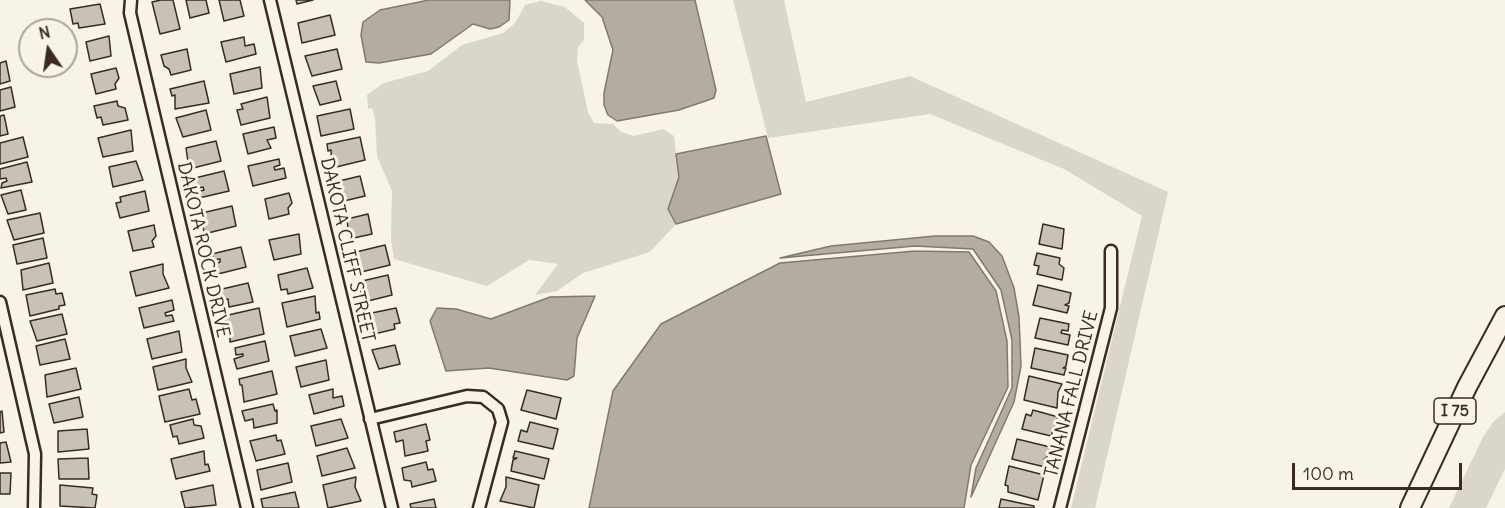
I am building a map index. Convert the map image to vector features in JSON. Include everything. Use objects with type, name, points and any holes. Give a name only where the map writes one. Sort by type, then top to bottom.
[{"type":"highway","name":"I 75","points":[[1410,508],[1467,387],[1505,316]]},
{"type":"street","name":"DAKOTA ROCK DRIVE","points":[[131,0],[130,14],[247,508]]},
{"type":"street","name":"DAKOTA CLIFF STREET","points":[[270,0],[392,508]]},
{"type":"street","name":"TANANA FALL DRIVE","points":[[1060,508],[1111,308],[1111,251]]},
{"type":"street","points":[[0,302],[35,454],[34,508]]},
{"type":"street","points":[[370,419],[467,396],[483,397],[498,409],[502,422],[479,508]]},
{"type":"shaded area","points":[[429,0],[510,0],[509,20],[499,27],[490,29],[473,24],[431,54],[379,63],[366,62],[361,35],[363,22],[380,10]]},
{"type":"shaded area","points":[[585,0],[695,0],[716,90],[714,98],[679,110],[617,121],[608,115],[604,105],[604,93],[613,50],[602,17]]},
{"type":"shaded area","points":[[733,0],[784,0],[806,102],[910,76],[1168,192],[1095,508],[1071,508],[1142,216],[1064,169],[930,114],[768,138]]},
{"type":"shaded area","points":[[541,1],[565,7],[584,23],[584,40],[578,47],[577,60],[588,112],[594,123],[613,124],[621,132],[634,136],[663,129],[674,136],[679,177],[668,209],[676,224],[650,252],[583,273],[557,291],[535,295],[558,264],[529,260],[487,286],[394,259],[391,238],[392,191],[377,156],[375,118],[372,108],[368,109],[367,95],[384,83],[428,71],[462,45],[503,33],[515,23],[525,5]]},
{"type":"shaded area","points":[[766,136],[781,194],[676,224],[668,209],[679,177],[676,154]]},
{"type":"shaded area","points":[[935,236],[973,236],[989,242],[1002,256],[1014,288],[1019,317],[1021,366],[1014,402],[971,497],[976,468],[1012,388],[1012,340],[1001,290],[973,249],[915,246],[780,258],[831,246]]},
{"type":"shaded area","points":[[915,251],[969,252],[996,291],[1007,341],[1008,387],[971,465],[964,508],[589,508],[613,391],[661,324],[780,263]]},
{"type":"shaded area","points":[[595,296],[577,338],[574,376],[567,380],[489,368],[446,371],[430,321],[437,308],[456,309],[491,319],[550,297]]},
{"type":"shaded area","points":[[1505,412],[1505,469],[1486,508],[1449,508],[1483,437],[1493,422]]},
{"type":"building","points":[[173,0],[180,29],[160,34],[152,2]]},
{"type":"building","points":[[186,0],[206,0],[209,13],[190,18]]},
{"type":"building","points":[[219,0],[240,0],[244,16],[224,21]]},
{"type":"building","points":[[296,0],[313,0],[297,4]]},
{"type":"building","points":[[100,4],[105,24],[79,28],[78,18],[72,18],[70,9]]},
{"type":"building","points":[[330,15],[335,35],[302,43],[298,23]]},
{"type":"building","points":[[109,36],[111,56],[90,61],[86,42]]},
{"type":"building","points":[[244,37],[245,46],[254,44],[256,54],[226,62],[221,42]]},
{"type":"building","points":[[187,49],[191,70],[171,75],[169,69],[164,66],[161,55]]},
{"type":"building","points":[[337,49],[342,69],[312,76],[305,56]]},
{"type":"building","points":[[6,61],[10,81],[0,84],[0,63]]},
{"type":"building","points":[[260,67],[262,88],[234,94],[230,74]]},
{"type":"building","points":[[116,68],[119,78],[115,84],[116,89],[96,94],[91,74]]},
{"type":"building","points":[[204,81],[209,103],[175,109],[175,95],[172,96],[170,89]]},
{"type":"building","points":[[336,81],[341,100],[320,105],[313,86]]},
{"type":"building","points":[[11,87],[15,107],[0,111],[0,90]]},
{"type":"building","points":[[267,97],[270,118],[241,125],[237,110],[243,109],[241,104]]},
{"type":"building","points":[[117,101],[118,106],[125,108],[128,120],[103,125],[101,117],[97,118],[94,106]]},
{"type":"building","points":[[350,109],[354,129],[321,136],[317,116]]},
{"type":"building","points":[[206,110],[211,130],[183,137],[176,118]]},
{"type":"building","points":[[4,115],[8,134],[0,136],[0,116]]},
{"type":"building","points":[[274,127],[276,138],[267,140],[271,148],[248,154],[243,134]]},
{"type":"building","points":[[131,130],[133,151],[103,157],[98,138]]},
{"type":"building","points":[[23,137],[28,157],[0,164],[0,143]]},
{"type":"building","points":[[360,137],[365,160],[332,168],[331,150],[328,151],[327,144]]},
{"type":"building","points":[[216,141],[221,161],[189,169],[186,148]]},
{"type":"building","points":[[279,159],[280,165],[274,167],[275,170],[284,168],[286,178],[253,186],[248,166]]},
{"type":"building","points":[[136,161],[143,180],[113,187],[109,167]]},
{"type":"building","points":[[27,162],[32,182],[1,188],[2,183],[7,181],[6,178],[0,179],[0,169]]},
{"type":"building","points":[[224,171],[229,191],[199,198],[198,192],[204,190],[203,187],[194,189],[191,179]]},
{"type":"building","points":[[360,176],[365,196],[344,201],[343,195],[337,192],[335,182]]},
{"type":"building","points":[[21,190],[26,210],[8,214],[1,195]]},
{"type":"building","points":[[145,191],[149,211],[120,218],[116,203],[121,202],[120,197]]},
{"type":"building","points":[[289,193],[292,203],[288,208],[289,214],[269,219],[265,199]]},
{"type":"building","points":[[232,206],[236,226],[204,234],[202,213]]},
{"type":"building","points":[[40,213],[44,233],[14,240],[7,220]]},
{"type":"building","points":[[368,214],[372,234],[349,239],[347,219]]},
{"type":"building","points":[[1043,224],[1064,229],[1062,249],[1039,244]]},
{"type":"building","points":[[154,225],[156,236],[152,241],[154,247],[133,251],[128,231]]},
{"type":"building","points":[[299,234],[301,254],[274,260],[269,240]]},
{"type":"building","points":[[43,238],[47,258],[17,264],[13,245]]},
{"type":"building","points":[[385,245],[390,265],[357,273],[354,262],[357,259],[353,260],[352,253]]},
{"type":"building","points":[[241,247],[246,267],[214,275],[212,265],[220,262],[220,259],[214,260],[212,254]]},
{"type":"building","points":[[1037,253],[1060,258],[1059,264],[1064,268],[1062,280],[1037,274],[1039,266],[1034,265]]},
{"type":"building","points":[[49,263],[53,283],[23,290],[21,270]]},
{"type":"building","points":[[163,264],[163,274],[169,288],[136,296],[130,272]]},
{"type":"building","points":[[307,268],[313,288],[288,294],[287,289],[281,290],[278,275]]},
{"type":"building","points":[[388,275],[392,295],[364,302],[358,282]]},
{"type":"building","points":[[248,283],[253,302],[229,307],[228,299],[220,300],[218,290]]},
{"type":"building","points":[[1038,285],[1071,293],[1069,303],[1065,305],[1069,306],[1067,313],[1033,305]]},
{"type":"building","points":[[55,289],[56,294],[62,293],[65,305],[59,306],[59,309],[30,316],[26,295]]},
{"type":"building","points":[[315,296],[316,313],[319,312],[320,319],[287,327],[282,303]]},
{"type":"building","points":[[172,300],[174,310],[165,313],[166,316],[172,315],[174,321],[144,328],[139,308]]},
{"type":"building","points":[[259,308],[264,334],[230,342],[224,316]]},
{"type":"building","points":[[396,308],[400,323],[394,324],[395,329],[370,335],[367,314]]},
{"type":"building","points":[[62,314],[67,334],[37,341],[30,321]]},
{"type":"building","points":[[1040,318],[1069,324],[1068,331],[1062,330],[1061,333],[1070,335],[1068,345],[1035,338]]},
{"type":"building","points":[[321,329],[327,348],[295,356],[290,336]]},
{"type":"building","points":[[179,331],[182,352],[152,359],[147,339]]},
{"type":"building","points":[[65,339],[70,359],[40,365],[36,346]]},
{"type":"building","points":[[265,341],[269,361],[237,369],[234,359],[243,354],[236,355],[235,348]]},
{"type":"building","points":[[395,345],[400,364],[379,369],[372,350]]},
{"type":"building","points":[[1035,348],[1068,355],[1066,366],[1063,368],[1066,368],[1064,375],[1031,368]]},
{"type":"building","points":[[186,359],[186,368],[192,382],[158,390],[153,367]]},
{"type":"building","points":[[326,360],[329,380],[301,387],[296,367]]},
{"type":"building","points":[[76,368],[81,389],[47,397],[45,375]]},
{"type":"building","points":[[272,371],[277,394],[244,402],[239,379]]},
{"type":"building","points":[[1029,376],[1062,384],[1058,392],[1057,408],[1024,400]]},
{"type":"building","points":[[189,389],[192,400],[196,399],[200,414],[165,422],[159,396]]},
{"type":"building","points":[[333,389],[333,398],[342,396],[344,406],[314,414],[309,395]]},
{"type":"building","points":[[527,390],[561,398],[556,419],[521,410]]},
{"type":"building","points":[[79,397],[83,417],[54,423],[49,404]]},
{"type":"building","points":[[273,404],[275,411],[277,410],[277,423],[254,428],[253,419],[245,421],[242,411]]},
{"type":"building","points":[[1033,410],[1058,417],[1051,436],[1022,429],[1026,414],[1031,416]]},
{"type":"building","points":[[2,411],[4,432],[0,433],[0,412]]},
{"type":"building","points":[[193,419],[194,425],[201,426],[204,438],[179,444],[177,436],[173,437],[170,425]]},
{"type":"building","points":[[341,419],[348,438],[316,446],[311,426]]},
{"type":"building","points":[[530,422],[558,429],[553,449],[518,441],[521,430],[527,432]]},
{"type":"building","points":[[426,424],[430,440],[426,441],[428,451],[405,456],[403,440],[396,442],[394,432]]},
{"type":"building","points":[[87,429],[89,449],[58,452],[58,431]]},
{"type":"building","points":[[276,435],[277,441],[281,440],[285,454],[256,461],[250,441]]},
{"type":"building","points":[[1017,439],[1050,447],[1044,459],[1047,460],[1045,467],[1012,459]]},
{"type":"building","points":[[6,442],[11,462],[0,463],[0,443]]},
{"type":"building","points":[[347,448],[355,468],[322,476],[317,456]]},
{"type":"building","points":[[204,451],[205,465],[208,464],[210,471],[176,479],[171,459]]},
{"type":"building","points":[[515,451],[549,459],[544,479],[511,471],[513,460],[517,458],[513,458]]},
{"type":"building","points":[[88,458],[89,479],[59,479],[58,459]]},
{"type":"building","points":[[426,462],[428,470],[433,469],[436,481],[412,487],[411,481],[404,480],[402,468]]},
{"type":"building","points":[[288,463],[292,482],[261,490],[257,470]]},
{"type":"building","points":[[1009,466],[1044,475],[1038,500],[1008,492],[1008,486],[1005,485]]},
{"type":"building","points":[[0,473],[11,473],[10,494],[0,494]]},
{"type":"building","points":[[356,477],[355,487],[361,501],[328,508],[323,485]]},
{"type":"building","points":[[506,477],[539,485],[534,508],[500,501],[506,487]]},
{"type":"building","points":[[60,485],[93,488],[92,494],[97,495],[95,508],[60,506]]},
{"type":"building","points":[[213,485],[216,505],[185,508],[181,492]]},
{"type":"building","points":[[295,492],[299,508],[263,508],[261,499]]},
{"type":"building","points":[[434,499],[436,508],[411,508],[410,504]]},
{"type":"building","points":[[1001,499],[1034,506],[1034,508],[999,508]]}]
